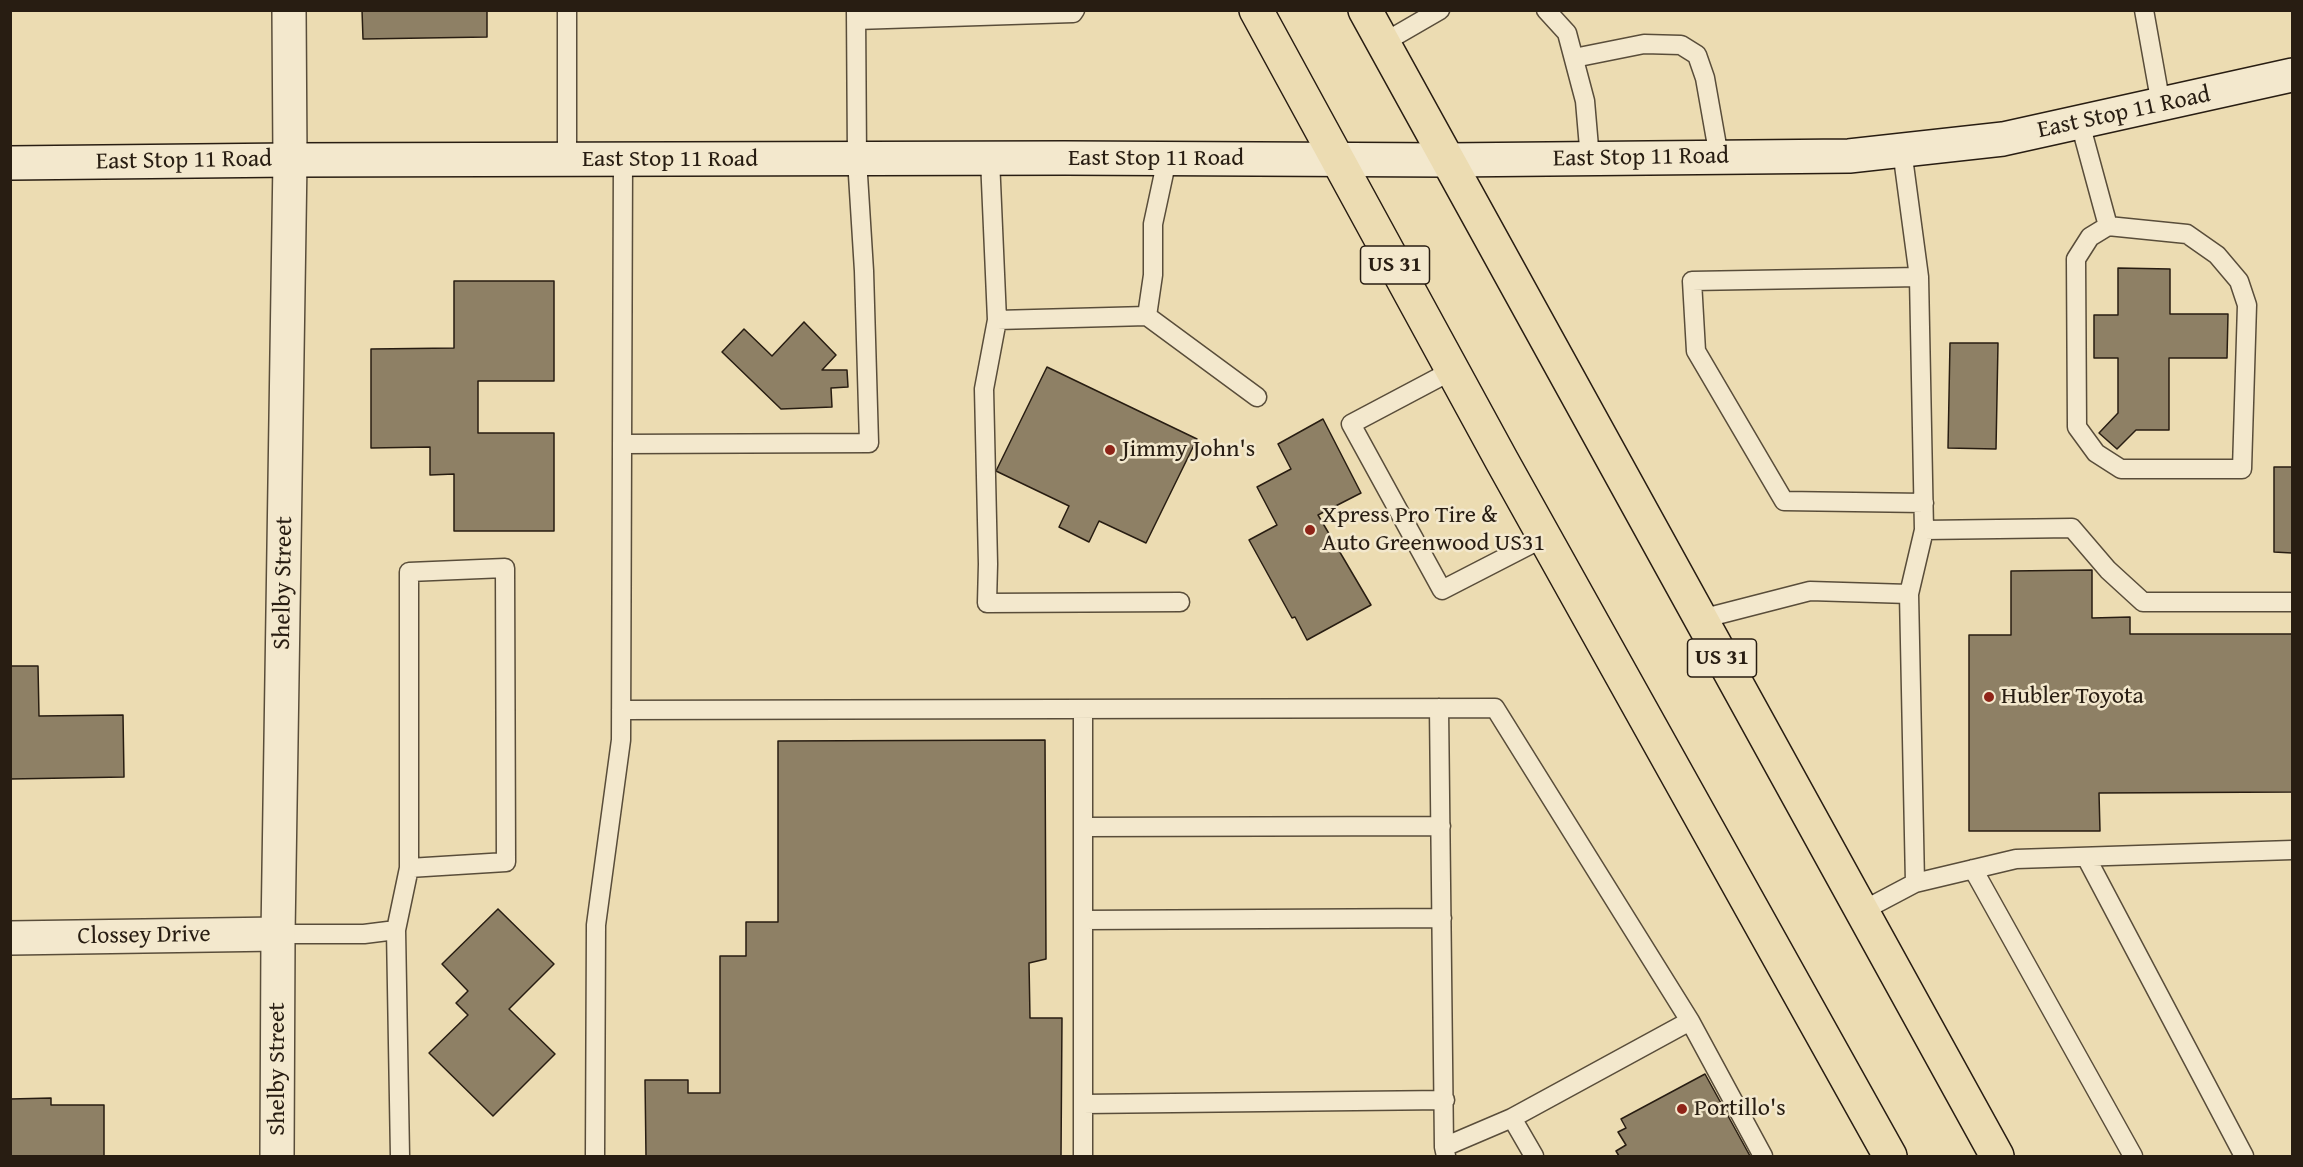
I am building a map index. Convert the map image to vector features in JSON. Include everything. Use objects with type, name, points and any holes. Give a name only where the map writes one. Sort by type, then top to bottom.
[{"type":"main road","name":"Shelby Street","points":[[278,1156],[278,934],[290,160],[289,10]]},
{"type":"main road","name":"US 31","points":[[1256,10],[1545,537],[1890,1156]]},
{"type":"main road","name":"US 31","points":[[1365,10],[1997,1156]]},
{"type":"main road","name":"East Stop 11 Road","points":[[10,163],[290,160],[1448,160],[1849,156],[2003,139],[2292,75]]},
{"type":"main road","name":"Clossey Drive","points":[[10,938],[278,934]]},
{"type":"lane","points":[[567,10],[567,160]]},
{"type":"lane","points":[[622,444],[869,443],[864,271],[857,159],[856,15],[1073,14],[1075,10]]},
{"type":"lane","points":[[1383,43],[1440,10]]},
{"type":"lane","points":[[1546,10],[1567,33],[1585,101],[1590,159]]},
{"type":"lane","points":[[2144,10],[2161,105]]},
{"type":"lane","points":[[1574,58],[1644,44],[1681,45],[1697,56],[1705,78],[1719,157]]},
{"type":"lane","points":[[2079,123],[2108,226]]},
{"type":"lane","points":[[1902,150],[1919,277],[1924,503],[1924,530],[1909,594],[1915,883]]},
{"type":"lane","points":[[990,159],[997,320],[984,389],[987,603],[1180,602]]},
{"type":"lane","points":[[1147,316],[1152,275],[1154,224],[1167,159]]},
{"type":"lane","points":[[595,1156],[596,925],[621,740],[623,160]]},
{"type":"lane","points":[[2108,226],[2187,234],[2217,255],[2239,281],[2247,305],[2242,469],[2121,469],[2096,453],[2077,427],[2076,259],[2090,237],[2108,226]]},
{"type":"lane","points":[[1919,277],[1692,281],[1696,351],[1784,501],[1924,503]]},
{"type":"lane","points":[[997,320],[1147,316],[1257,397]]},
{"type":"lane","points":[[1453,370],[1351,424],[1442,590],[1545,537]]},
{"type":"lane","points":[[1924,530],[2072,528],[2108,570],[2143,602],[2292,602]]},
{"type":"lane","points":[[400,1156],[396,930],[409,868],[409,572],[505,568],[506,862],[409,868]]},
{"type":"lane","points":[[1701,619],[1810,591],[1909,594]]},
{"type":"lane","points":[[1439,708],[1445,1152],[1690,1021]]},
{"type":"lane","points":[[621,710],[1495,708],[1690,1021],[1763,1156]]},
{"type":"lane","points":[[1083,709],[1083,1156]]},
{"type":"lane","points":[[1083,827],[1441,826]]},
{"type":"lane","points":[[1862,911],[1915,883],[2016,860],[2292,850]]},
{"type":"lane","points":[[2086,857],[2244,1156]]},
{"type":"lane","points":[[1973,869],[2133,1156]]},
{"type":"lane","points":[[1083,920],[1442,918]]},
{"type":"lane","points":[[278,934],[364,934],[396,930]]},
{"type":"lane","points":[[1083,1104],[1444,1101]]},
{"type":"lane","points":[[1512,1118],[1534,1156]]},
{"type":"building","points":[[362,10],[487,10],[487,37],[363,39]]},
{"type":"building","points":[[2118,268],[2170,269],[2170,314],[2228,314],[2227,358],[2169,358],[2169,430],[2136,430],[2117,449],[2099,433],[2118,413],[2118,358],[2094,358],[2094,315],[2118,315]]},
{"type":"building","points":[[454,281],[554,281],[554,381],[478,381],[478,433],[554,433],[554,531],[454,531],[454,474],[430,475],[430,447],[371,448],[371,349],[454,348]]},
{"type":"building","points":[[804,322],[836,355],[822,370],[847,370],[848,387],[831,388],[832,407],[781,409],[722,352],[744,329],[772,356]]},
{"type":"building","points":[[1950,343],[1998,343],[1996,449],[1948,448]]},
{"type":"building","points":[[1047,367],[1197,439],[1146,543],[1099,521],[1089,542],[1059,527],[1069,506],[996,471]]},
{"type":"building","points":[[1323,419],[1361,493],[1318,515],[1371,605],[1307,640],[1295,617],[1292,618],[1249,540],[1277,525],[1257,487],[1291,469],[1278,444]]},
{"type":"building","points":[[2274,467],[2292,467],[2292,553],[2274,552]]},
{"type":"building","points":[[2092,570],[2092,618],[2130,617],[2130,634],[2292,634],[2292,792],[2099,793],[2100,831],[1969,831],[1969,635],[2011,635],[2011,571]]},
{"type":"building","points":[[10,666],[38,666],[39,716],[123,715],[124,777],[10,779]]},
{"type":"building","points":[[1045,740],[1046,959],[1029,963],[1030,1018],[1062,1018],[1061,1156],[646,1156],[645,1080],[688,1080],[688,1093],[720,1093],[720,956],[746,956],[746,922],[778,922],[778,741]]},
{"type":"building","points":[[498,909],[554,964],[509,1009],[555,1054],[493,1116],[429,1053],[468,1015],[456,1003],[468,991],[442,964]]},
{"type":"building","name":"Portillo's","points":[[1705,1074],[1750,1156],[1619,1156],[1616,1151],[1626,1145],[1618,1132],[1626,1128],[1621,1119]]},
{"type":"building","points":[[51,1098],[51,1105],[104,1105],[104,1156],[10,1156],[10,1099]]},
{"type":"place","name":"Jimmy John's","points":[[1110,450]]},
{"type":"place","name":"Xpress Pro Tire & Auto Greenwood US31","points":[[1310,530]]},
{"type":"place","name":"Hubler Toyota","points":[[1989,697]]},
{"type":"place","name":"Portillo's","points":[[1682,1109]]}]
